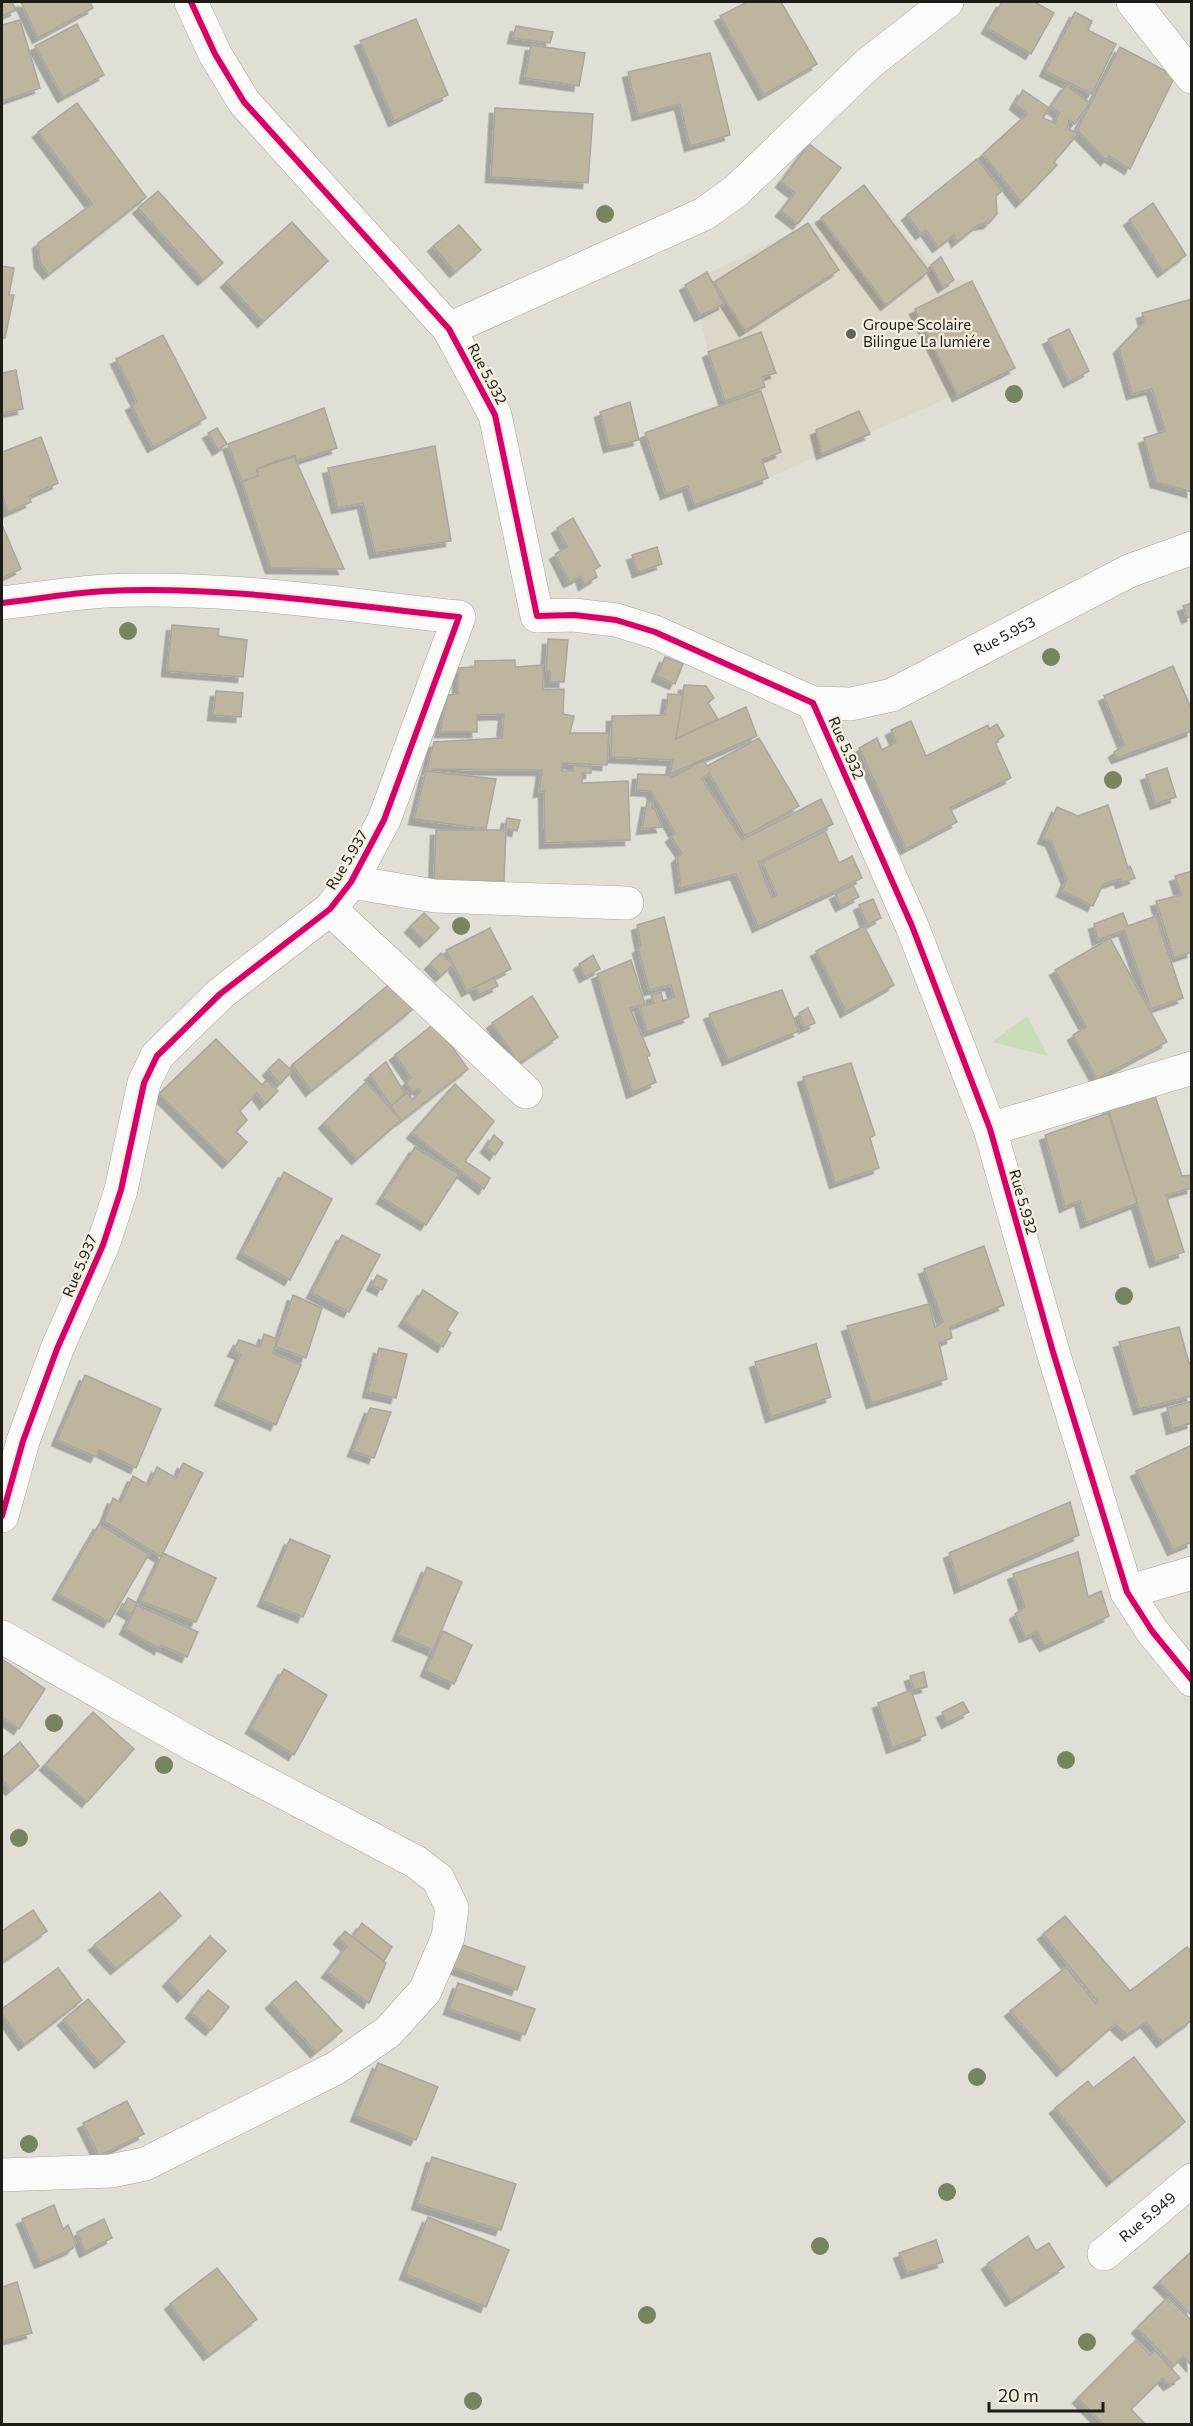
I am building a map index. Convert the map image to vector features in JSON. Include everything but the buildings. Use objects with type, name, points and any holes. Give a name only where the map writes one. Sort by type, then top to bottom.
[{"type":"street","name":"Rue 5.932","points":[[191,2],[215,54],[244,102],[449,329],[495,415],[537,616],[574,615],[616,620],[655,632],[813,703],[912,926],[990,1130],[1053,1352],[1127,1592],[1152,1631],[1191,1680]]},
{"type":"street","points":[[449,329],[704,214],[736,191],[868,64],[947,2]]},
{"type":"street","points":[[1133,2],[1191,77]]},
{"type":"street","name":"Rue 5.953","points":[[813,703],[851,704],[892,694],[1129,571],[1191,548]]},
{"type":"street","name":"Rue 5.937","points":[[2,603],[105,591],[148,591],[244,595],[459,617],[384,820],[351,882],[330,909],[220,994],[157,1056],[144,1083],[121,1190],[103,1245],[53,1359],[23,1441],[2,1516]]},
{"type":"street","points":[[351,882],[435,896],[627,903]]},
{"type":"street","points":[[330,909],[526,1092]]},
{"type":"street","points":[[990,1130],[1191,1068]]},
{"type":"street","points":[[1127,1592],[1191,1573]]},
{"type":"street","points":[[2,1637],[200,1748],[416,1862],[438,1880],[452,1908],[448,1937],[426,1991],[388,2032],[336,2068],[145,2164],[111,2171],[2,2175]]},
{"type":"street","name":"Rue 5.949","points":[[1104,2254],[1191,2180]]},
{"type":"shaded area","name":"Groupe Scolaire Bilingue La lumiére","points":[[864,185],[931,264],[941,257],[954,280],[972,281],[1015,368],[768,478],[694,505],[688,486],[666,494],[645,433],[725,401],[708,352],[700,316],[685,285],[821,218]]},
{"type":"green space","points":[[1027,1016],[1048,1056],[992,1042]]},
{"type":"cycle path","points":[[191,2],[215,54],[244,102],[449,329],[495,415],[537,616],[574,615],[616,620],[655,632],[813,703],[912,926],[990,1129],[1053,1352],[1127,1592],[1152,1631],[1192,1680]]},
{"type":"cycle path","points":[[2,603],[105,591],[194,591],[283,597],[459,617],[384,820],[351,882],[330,909],[220,994],[157,1056],[144,1083],[121,1190],[103,1245],[57,1349],[23,1441],[2,1516]]},
{"type":"place","name":"Groupe Scolaire Bilingue La lumiére","points":[[851,334]]}]
